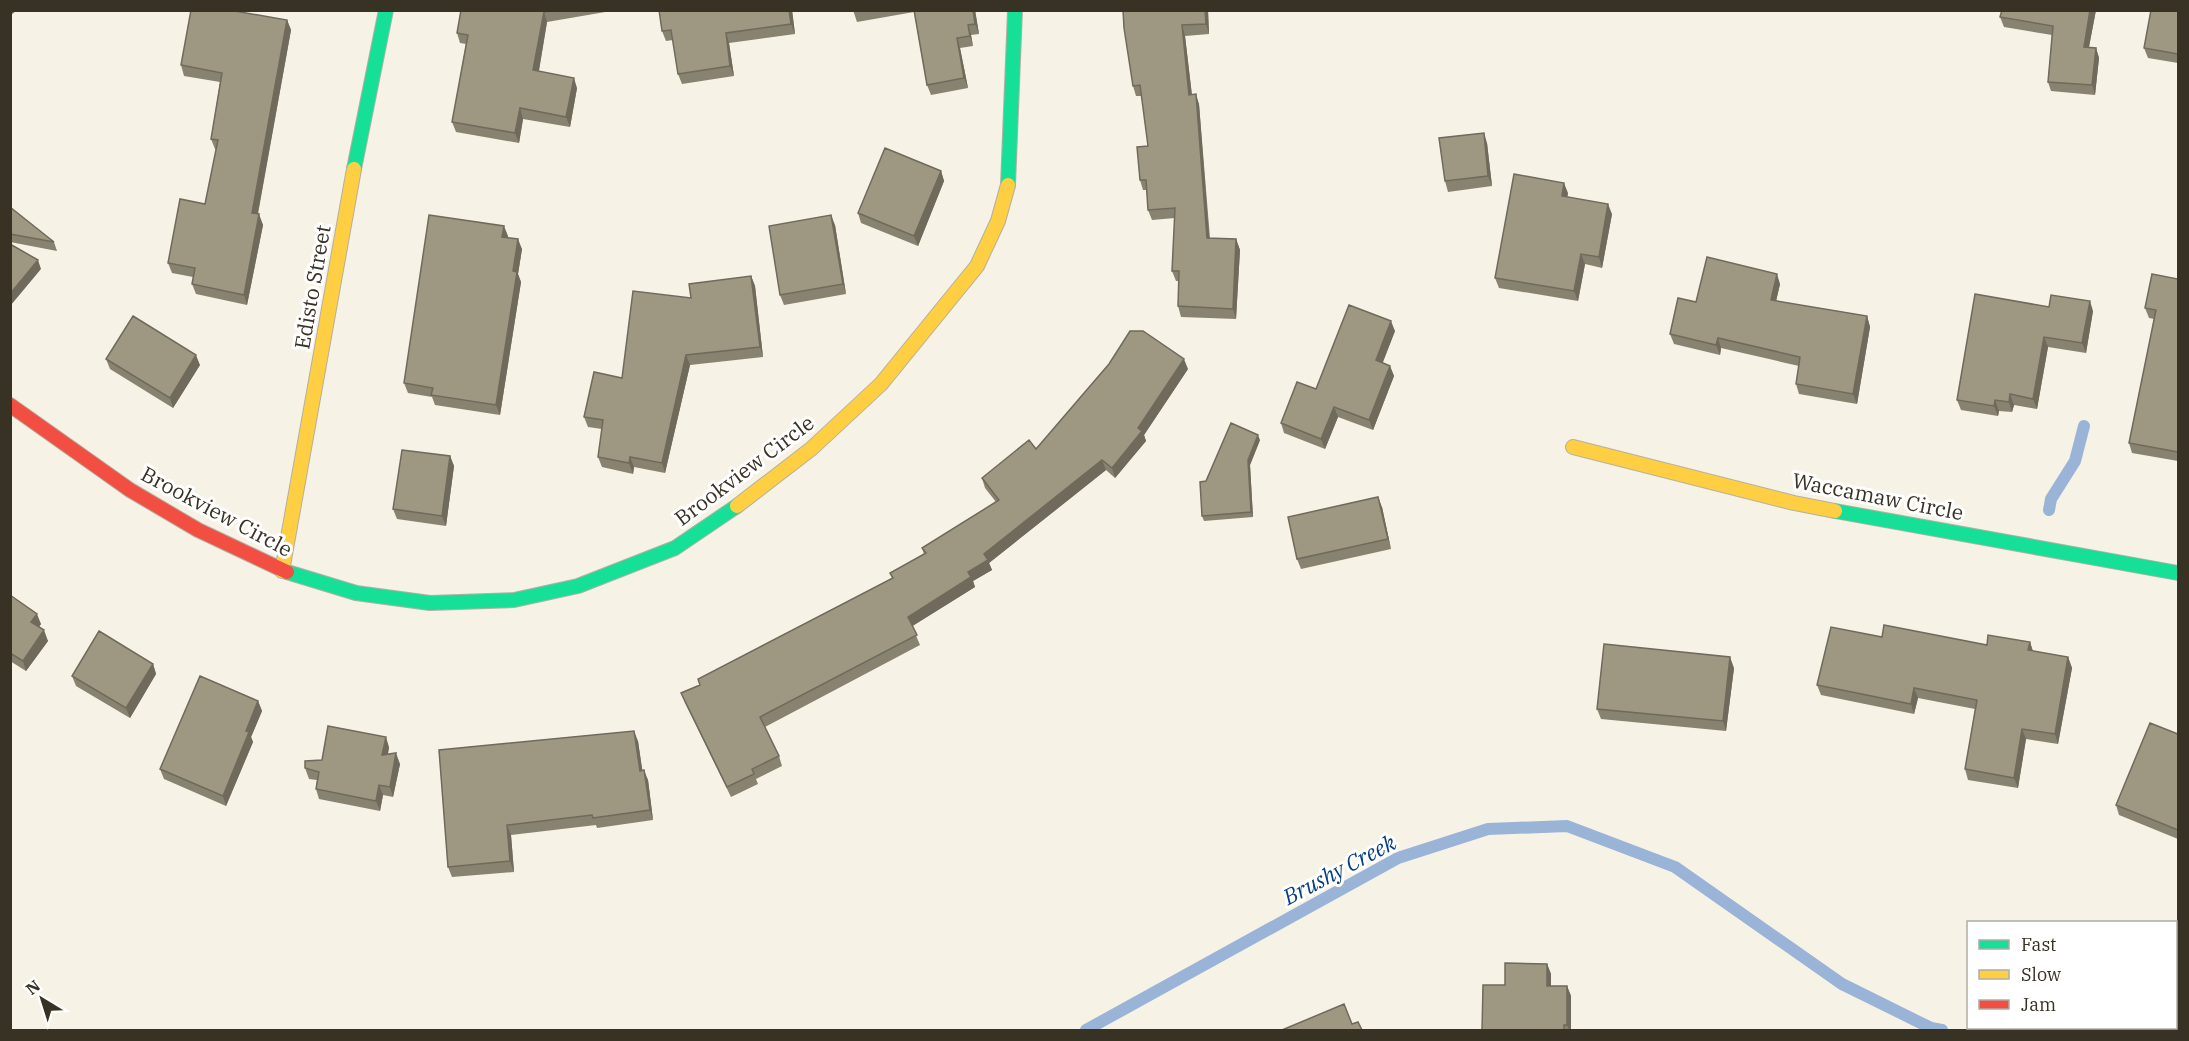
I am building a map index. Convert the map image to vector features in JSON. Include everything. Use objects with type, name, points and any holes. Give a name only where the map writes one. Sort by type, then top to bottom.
[{"type":"street","name":"Edisto Street","points":[[282,571],[352,179],[386,10]]},
{"type":"street","name":"Brookview Circle","points":[[10,405],[130,490],[198,530],[282,571],[356,593],[430,603],[514,600],[578,586],[675,548],[747,499],[810,449],[881,384],[977,266],[998,221],[1010,177],[1015,10]]},
{"type":"street","name":"Waccamaw Circle","points":[[1573,447],[1794,503],[2178,573]]},
{"type":"building","points":[[191,10],[229,10],[287,20],[252,213],[259,214],[244,295],[192,284],[195,268],[168,263],[180,199],[205,204],[218,140],[211,139],[222,73],[181,65]]},
{"type":"building","points":[[461,10],[554,10],[544,12],[533,70],[574,78],[566,117],[520,108],[515,133],[452,122],[468,35],[457,33]]},
{"type":"building","points":[[659,10],[789,10],[791,24],[726,33],[730,66],[678,74],[671,30],[662,31]]},
{"type":"building","points":[[914,10],[973,10],[975,24],[968,25],[970,36],[957,38],[964,78],[927,85]]},
{"type":"building","points":[[1123,10],[1205,10],[1206,24],[1182,25],[1189,95],[1196,94],[1207,238],[1236,239],[1233,309],[1178,306],[1179,271],[1172,271],[1175,208],[1148,210],[1146,180],[1140,180],[1137,147],[1148,146],[1140,85],[1133,86]]},
{"type":"building","points":[[2002,10],[2090,10],[2084,47],[2096,48],[2092,85],[2048,82],[2053,26],[2000,17]]},
{"type":"building","points":[[2151,10],[2178,10],[2178,54],[2144,48]]},
{"type":"building","points":[[1484,133],[1488,176],[1445,181],[1439,138]]},
{"type":"building","points":[[885,148],[941,171],[914,236],[858,213]]},
{"type":"building","points":[[1514,174],[1564,183],[1562,196],[1608,204],[1599,257],[1581,254],[1574,291],[1495,278]]},
{"type":"building","points":[[10,207],[54,242],[10,234]]},
{"type":"building","points":[[429,215],[504,226],[502,237],[518,239],[513,271],[517,272],[496,405],[431,395],[433,388],[404,383]]},
{"type":"building","points":[[831,215],[843,284],[780,295],[769,226]]},
{"type":"building","points":[[10,244],[38,260],[10,294]]},
{"type":"building","points":[[1707,257],[1777,274],[1771,300],[1867,316],[1853,394],[1796,384],[1800,357],[1718,338],[1716,345],[1670,334],[1678,298],[1696,302]]},
{"type":"building","points":[[2152,274],[2178,279],[2178,452],[2129,443],[2156,310],[2145,308]]},
{"type":"building","points":[[751,276],[760,347],[686,355],[662,463],[630,457],[629,463],[598,457],[603,420],[584,417],[594,372],[622,378],[633,291],[691,298],[689,284]]},
{"type":"building","points":[[1975,294],[2049,307],[2051,295],[2090,301],[2082,343],[2044,337],[2033,399],[2010,394],[2009,402],[1995,400],[1994,406],[1957,400]]},
{"type":"building","points":[[1349,305],[1391,321],[1376,360],[1390,366],[1369,420],[1334,407],[1321,439],[1281,423],[1297,382],[1316,389]]},
{"type":"building","points":[[133,316],[196,355],[170,398],[106,359]]},
{"type":"building","points":[[1130,331],[1143,331],[1184,359],[1138,428],[1142,431],[1112,468],[1102,460],[984,554],[988,560],[968,572],[971,577],[908,617],[917,635],[760,717],[779,756],[752,769],[754,774],[727,787],[681,693],[700,685],[698,679],[893,578],[890,573],[926,553],[922,548],[999,500],[982,478],[1029,440],[1036,449],[1109,364]]},
{"type":"building","points":[[1231,423],[1258,435],[1248,460],[1251,512],[1202,516],[1200,482],[1206,481]]},
{"type":"building","points":[[402,450],[450,456],[442,516],[393,509]]},
{"type":"building","points":[[1378,497],[1388,539],[1297,559],[1288,517]]},
{"type":"building","points":[[10,595],[37,614],[31,622],[44,630],[23,661],[10,653]]},
{"type":"building","points":[[1884,625],[1987,645],[1988,635],[2030,642],[2028,650],[2068,657],[2055,734],[2022,729],[2014,778],[1965,769],[1977,700],[1914,688],[1911,704],[1817,685],[1831,627],[1882,637]]},
{"type":"building","points":[[99,631],[153,664],[126,708],[72,676]]},
{"type":"building","points":[[1604,644],[1730,657],[1723,721],[1597,709]]},
{"type":"building","points":[[200,676],[258,701],[246,731],[249,732],[223,796],[160,769]]},
{"type":"building","points":[[2150,723],[2178,734],[2178,830],[2116,805]]},
{"type":"building","points":[[328,726],[386,737],[382,755],[396,753],[390,787],[379,785],[376,801],[316,789],[319,772],[305,768],[305,761],[322,760]]},
{"type":"building","points":[[634,731],[640,771],[644,770],[650,810],[593,818],[592,815],[507,825],[510,861],[448,867],[439,750]]},
{"type":"building","points":[[1505,963],[1547,964],[1547,986],[1567,986],[1567,1025],[1564,1025],[1564,1030],[1482,1030],[1483,985],[1505,985]]},
{"type":"building","points":[[1344,1004],[1352,1024],[1358,1022],[1362,1030],[1282,1030]]},
{"type":"waterway","points":[[2049,510],[2051,499],[2075,461],[2084,426]]},
{"type":"waterway","name":"Brushy Creek","points":[[1086,1030],[1398,858],[1488,829],[1567,826],[1675,867],[1842,984],[1931,1028],[1942,1030]]},
{"type":"traffic: fast","points":[[354,169],[386,10]]},
{"type":"traffic: fast","points":[[1008,185],[1015,10]]},
{"type":"traffic: fast","points":[[287,572],[356,593],[430,603],[514,600],[578,586],[675,548],[737,506]]},
{"type":"traffic: fast","points":[[1835,511],[2178,573]]},
{"type":"traffic: slow","points":[[282,571],[354,169]]},
{"type":"traffic: slow","points":[[737,506],[811,449],[881,384],[977,266],[998,221],[1008,185]]},
{"type":"traffic: slow","points":[[1573,447],[1794,503],[1835,511]]},
{"type":"traffic: jam","points":[[10,405],[130,490],[198,530],[287,572]]}]
